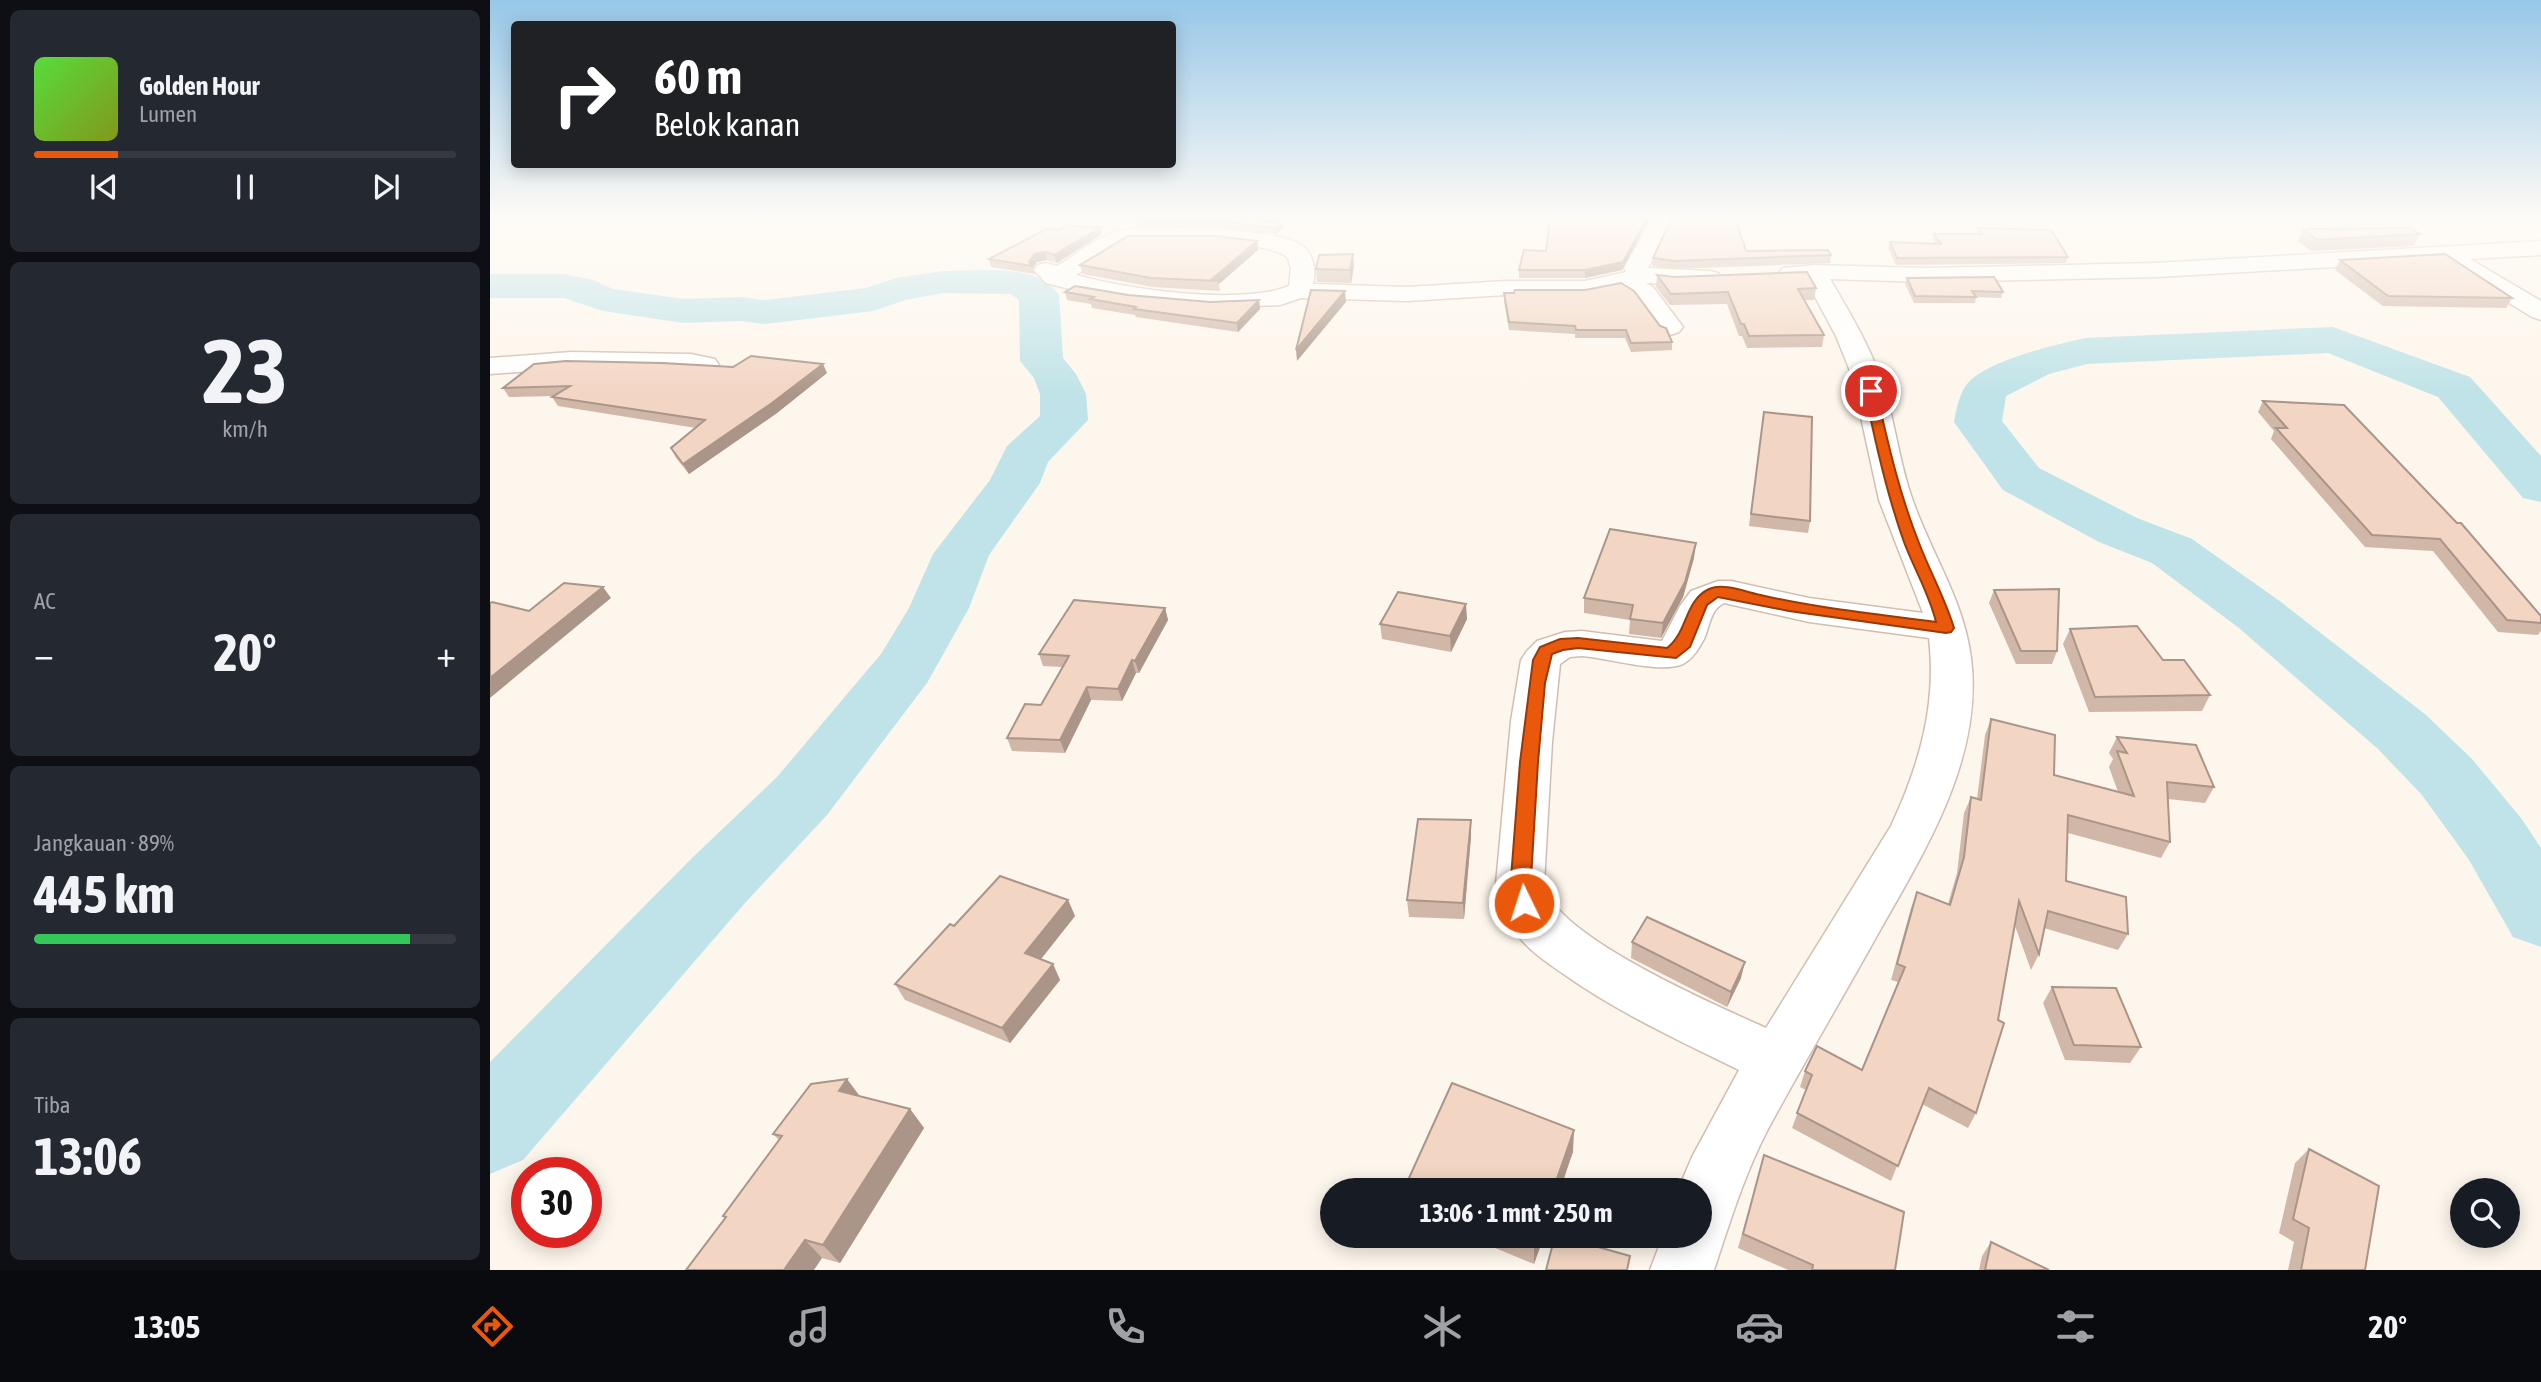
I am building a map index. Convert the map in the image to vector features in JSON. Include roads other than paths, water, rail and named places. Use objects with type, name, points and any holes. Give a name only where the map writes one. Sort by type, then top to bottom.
[{"type":"street","points":[[1061,277],[1092,287],[1209,302],[1276,299],[1299,290],[1426,294],[1506,288],[1585,288],[1635,278],[1710,277]]},
{"type":"street","points":[[1299,290],[1301,277]]},
{"type":"street","points":[[1712,1183],[1747,1111],[1890,873],[1926,801],[1944,744],[1953,681],[1940,604],[1912,545],[1891,485],[1866,375],[1848,333],[1817,277]]},
{"type":"street","points":[[2484,277],[2541,312]]},
{"type":"street","points":[[1635,278],[1670,327]]},
{"type":"street","points":[[490,366],[571,360],[691,362],[705,365]]},
{"type":"street","points":[[1778,1061],[1612,978],[1551,934],[1535,919],[1524,903],[1521,878],[1523,836],[1541,660],[1546,651],[1560,645],[1578,643],[1671,654],[1684,643],[1700,603],[1714,592],[1728,592],[1789,606],[1946,628]]},
{"type":"street","points":[[1682,1270],[1690,1248]]},
{"type":"waterway","points":[[490,286],[564,286],[592,293],[603,299],[684,311],[741,309],[765,312],[873,299],[896,290],[943,282],[1020,283],[1039,295],[1042,361],[1054,374],[1063,394],[1064,420],[1025,457],[1014,483],[961,554],[939,608],[905,668],[802,796],[718,881],[490,1128]]},
{"type":"waterway","points":[[2541,487],[2454,387],[2333,340],[2085,351],[2034,365],[1988,388],[1981,401],[1978,422],[2021,479],[2118,530],[2172,551],[2260,615],[2402,732],[2447,777],[2495,839],[2541,914]]}]
